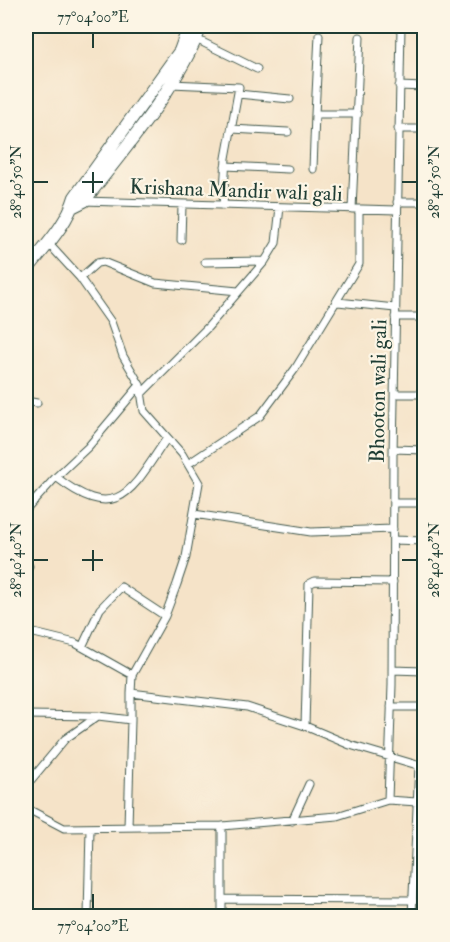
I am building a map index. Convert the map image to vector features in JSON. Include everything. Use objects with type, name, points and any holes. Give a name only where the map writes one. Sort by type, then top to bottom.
[{"type":"main road","points":[[26,271],[77,202],[180,51],[189,26]]},
{"type":"main road","points":[[77,202],[170,84],[189,56],[201,26]]},
{"type":"street","name":"Bhooton wali gali","points":[[388,800],[392,670],[393,449],[401,26]]},
{"type":"street","points":[[313,169],[319,34]]},
{"type":"street","points":[[188,464],[266,409],[338,302],[358,264],[356,209],[360,37]]},
{"type":"street","points":[[196,39],[257,69]]},
{"type":"street","points":[[170,84],[238,86],[225,166],[222,206]]},
{"type":"street","points":[[399,86],[424,87]]},
{"type":"street","points":[[238,94],[290,99]]},
{"type":"street","points":[[315,114],[358,114]]},
{"type":"street","points":[[232,129],[288,132]]},
{"type":"street","points":[[398,129],[424,129]]},
{"type":"street","points":[[225,166],[288,169]]},
{"type":"street","name":"Krishana Mandir wali gali","points":[[77,202],[397,210]]},
{"type":"street","points":[[397,202],[424,202]]},
{"type":"street","points":[[181,240],[182,205]]},
{"type":"street","points":[[26,510],[141,389],[208,327],[265,261],[276,243],[280,207]]},
{"type":"street","points":[[48,243],[80,278],[111,322],[123,356],[141,389],[144,411],[188,464],[192,476],[199,483],[186,557],[165,616],[132,675],[128,827]]},
{"type":"street","points":[[205,262],[265,261]]},
{"type":"street","points":[[80,278],[103,262],[155,283],[238,291]]},
{"type":"street","points":[[338,302],[395,308]]},
{"type":"street","points":[[395,317],[424,317]]},
{"type":"street","points":[[394,394],[424,394]]},
{"type":"street","points":[[26,401],[37,403]]},
{"type":"street","points":[[56,477],[85,496],[109,501],[120,499],[135,485],[167,438]]},
{"type":"street","points":[[393,449],[424,450]]},
{"type":"street","points":[[393,503],[424,503]]},
{"type":"street","points":[[194,514],[311,532],[393,529]]},
{"type":"street","points":[[393,540],[424,541]]},
{"type":"street","points":[[26,574],[29,566]]},
{"type":"street","points":[[305,726],[309,584],[315,581],[393,582]]},
{"type":"street","points":[[82,647],[100,609],[121,588],[165,616]]},
{"type":"street","points":[[26,631],[51,636],[82,647],[132,675]]},
{"type":"street","points":[[392,670],[424,671]]},
{"type":"street","points":[[131,693],[247,707],[305,726],[350,745],[422,766],[417,802],[412,916]]},
{"type":"street","points":[[391,707],[424,707]]},
{"type":"street","points":[[26,715],[98,716],[131,720]]},
{"type":"street","points":[[26,786],[65,739],[98,716]]},
{"type":"street","points":[[292,821],[309,784]]},
{"type":"street","points":[[26,808],[64,828],[222,826],[337,816],[388,800],[417,802]]},
{"type":"street","points":[[222,826],[222,916]]},
{"type":"street","points":[[88,916],[90,828]]},
{"type":"street","points":[[222,899],[413,900]]}]
